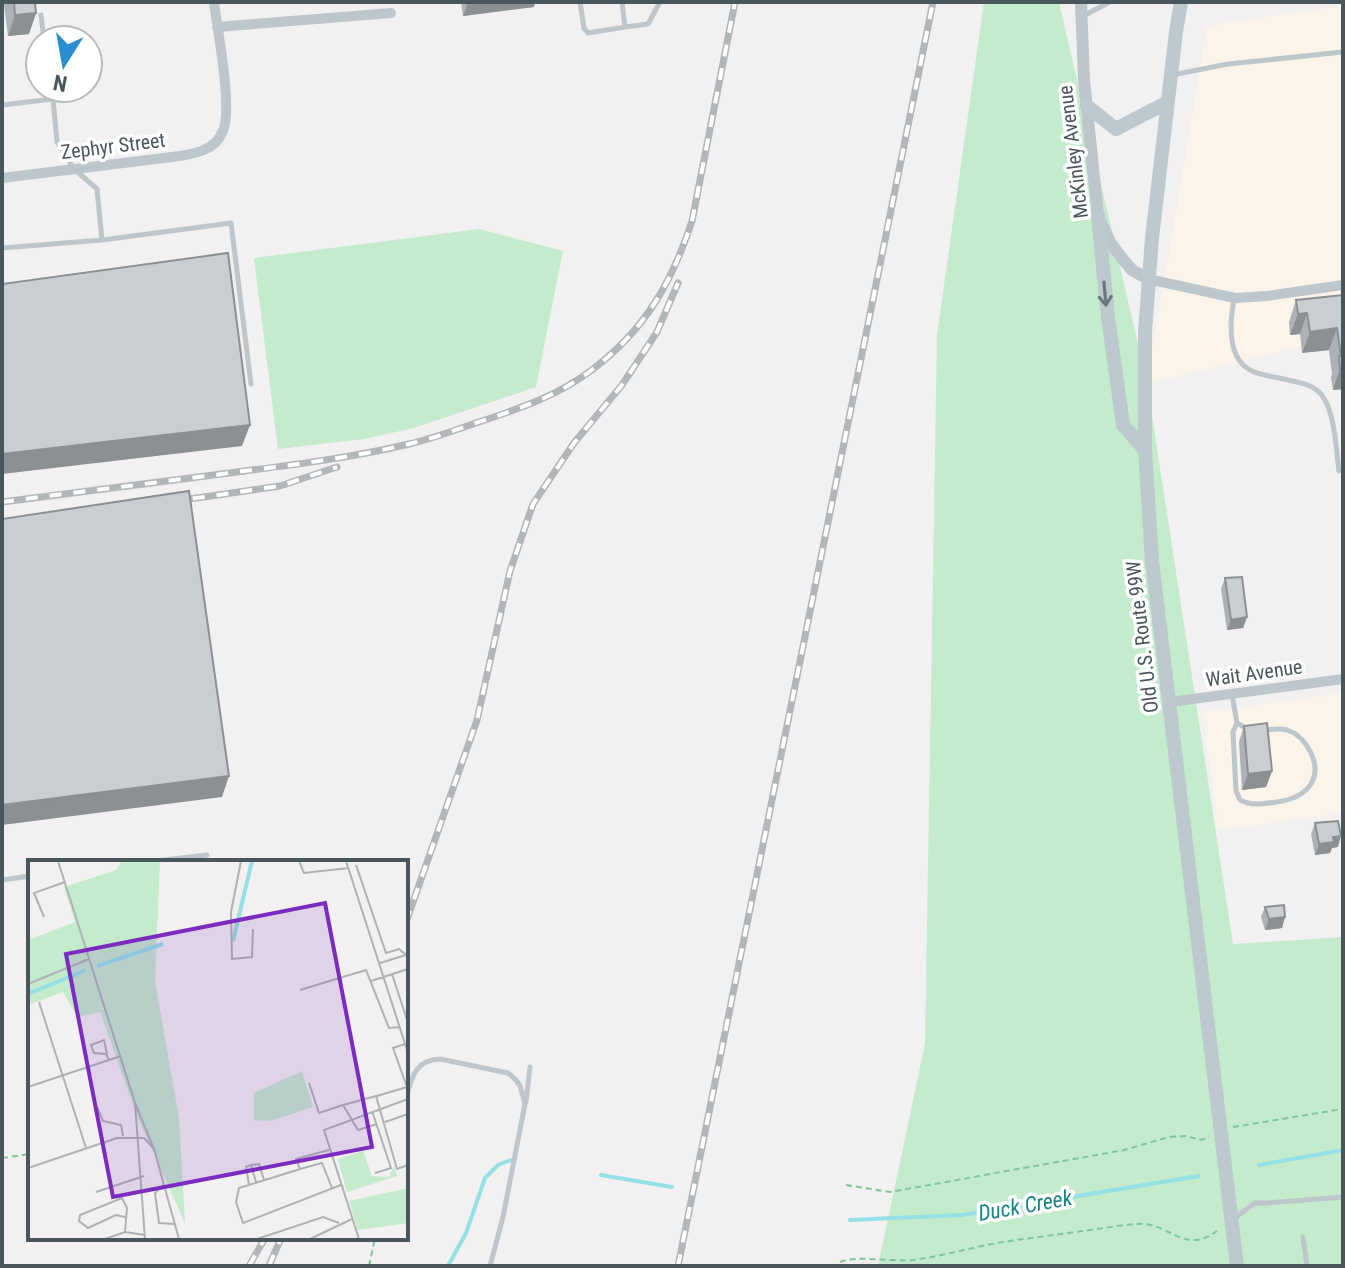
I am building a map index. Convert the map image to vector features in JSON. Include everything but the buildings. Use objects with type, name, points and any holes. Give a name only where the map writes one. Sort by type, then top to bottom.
[{"type":"main road","name":"Old U.S. Route 99W","points":[[1181,2],[1148,279],[1145,450],[1152,561],[1237,1266]]},
{"type":"main road","points":[[1087,106],[1116,129],[1168,102]]},
{"type":"main road","points":[[1098,216],[1123,425],[1145,450]]},
{"type":"street","points":[[214,2],[217,27],[390,8]]},
{"type":"street","name":"McKinley Avenue","points":[[1081,2],[1084,80],[1098,216],[1121,257],[1132,270],[1148,279]]},
{"type":"street","name":"Zephyr Street","points":[[2,178],[198,153],[211,146],[221,135],[227,116],[217,27]]},
{"type":"street","points":[[1148,279],[1235,298],[1343,285]]},
{"type":"street","name":"Wait Avenue","points":[[1170,702],[1343,679]]},
{"type":"lane","points":[[580,2],[584,28],[588,33],[648,24],[660,2]]},
{"type":"lane","points":[[622,2],[625,27]]},
{"type":"lane","points":[[1082,17],[1110,2]]},
{"type":"lane","points":[[41,15],[42,24]]},
{"type":"lane","points":[[1171,75],[1228,64],[1343,52]]},
{"type":"lane","points":[[2,105],[24,102]]},
{"type":"lane","points":[[53,104],[57,142],[74,169],[97,189],[102,240]]},
{"type":"lane","points":[[2,248],[102,240],[231,223],[251,384]]},
{"type":"lane","points":[[1235,298],[1231,332],[1237,355],[1253,371],[1311,385],[1320,393],[1330,412],[1339,471]]},
{"type":"lane","points":[[1232,694],[1237,723],[1233,732],[1236,791],[1240,800],[1248,804],[1284,801],[1301,795],[1311,785],[1316,774],[1314,761],[1309,749],[1296,734],[1276,729],[1253,731],[1237,723]]},
{"type":"lane","points":[[164,860],[207,855]]},
{"type":"lane","points":[[2,880],[28,876]]},
{"type":"lane","points":[[408,1091],[417,1067],[440,1059],[508,1073],[520,1086],[525,1104]]},
{"type":"lane","points":[[490,1266],[503,1217],[530,1067]]},
{"type":"lane","points":[[1232,1219],[1255,1203],[1343,1197]]},
{"type":"lane","points":[[1303,1237],[1307,1266]]},
{"type":"path","points":[[846,1185],[886,1192],[902,1190],[1124,1150],[1169,1137],[1185,1136],[1202,1140],[1221,1129],[1343,1109]]},
{"type":"path","points":[[2,1158],[28,1154]]},
{"type":"path","points":[[840,1262],[849,1258],[910,1260],[1003,1242],[1140,1223],[1188,1241],[1208,1237],[1232,1219]]},
{"type":"path","points":[[369,1266],[375,1240]]},
{"type":"shaded area","points":[[1343,5],[1343,337],[1147,383],[1207,26]]},
{"type":"shaded area","points":[[1343,693],[1343,813],[1218,830],[1203,712]]},
{"type":"green space","points":[[984,2],[1059,2],[1147,383],[1233,944],[1343,937],[1343,1266],[878,1266],[925,1044],[937,335]]},
{"type":"green space","points":[[479,229],[563,251],[536,387],[414,428],[364,439],[278,449],[254,258]]},
{"type":"waterway","name":"Duck Creek","points":[[1259,1165],[1343,1150]]},
{"type":"waterway","points":[[448,1266],[466,1233],[485,1178],[498,1165],[511,1160]]},
{"type":"waterway","points":[[601,1175],[672,1187]]},
{"type":"waterway","name":"Duck Creek","points":[[850,1220],[962,1215],[1199,1176]]},
{"type":"railway","points":[[2,502],[384,450],[520,408],[579,379],[611,354],[642,321],[666,284],[684,243],[692,221],[735,2]]},
{"type":"railway","points":[[678,1266],[933,2]]},
{"type":"railway","points":[[408,916],[477,720],[510,571],[533,504],[574,443],[622,385],[657,332],[678,283]]},
{"type":"railway","points":[[169,502],[280,486],[337,467]]},
{"type":"railway","points":[[249,1266],[264,1240]]},
{"type":"railway","points":[[269,1266],[280,1240]]}]
